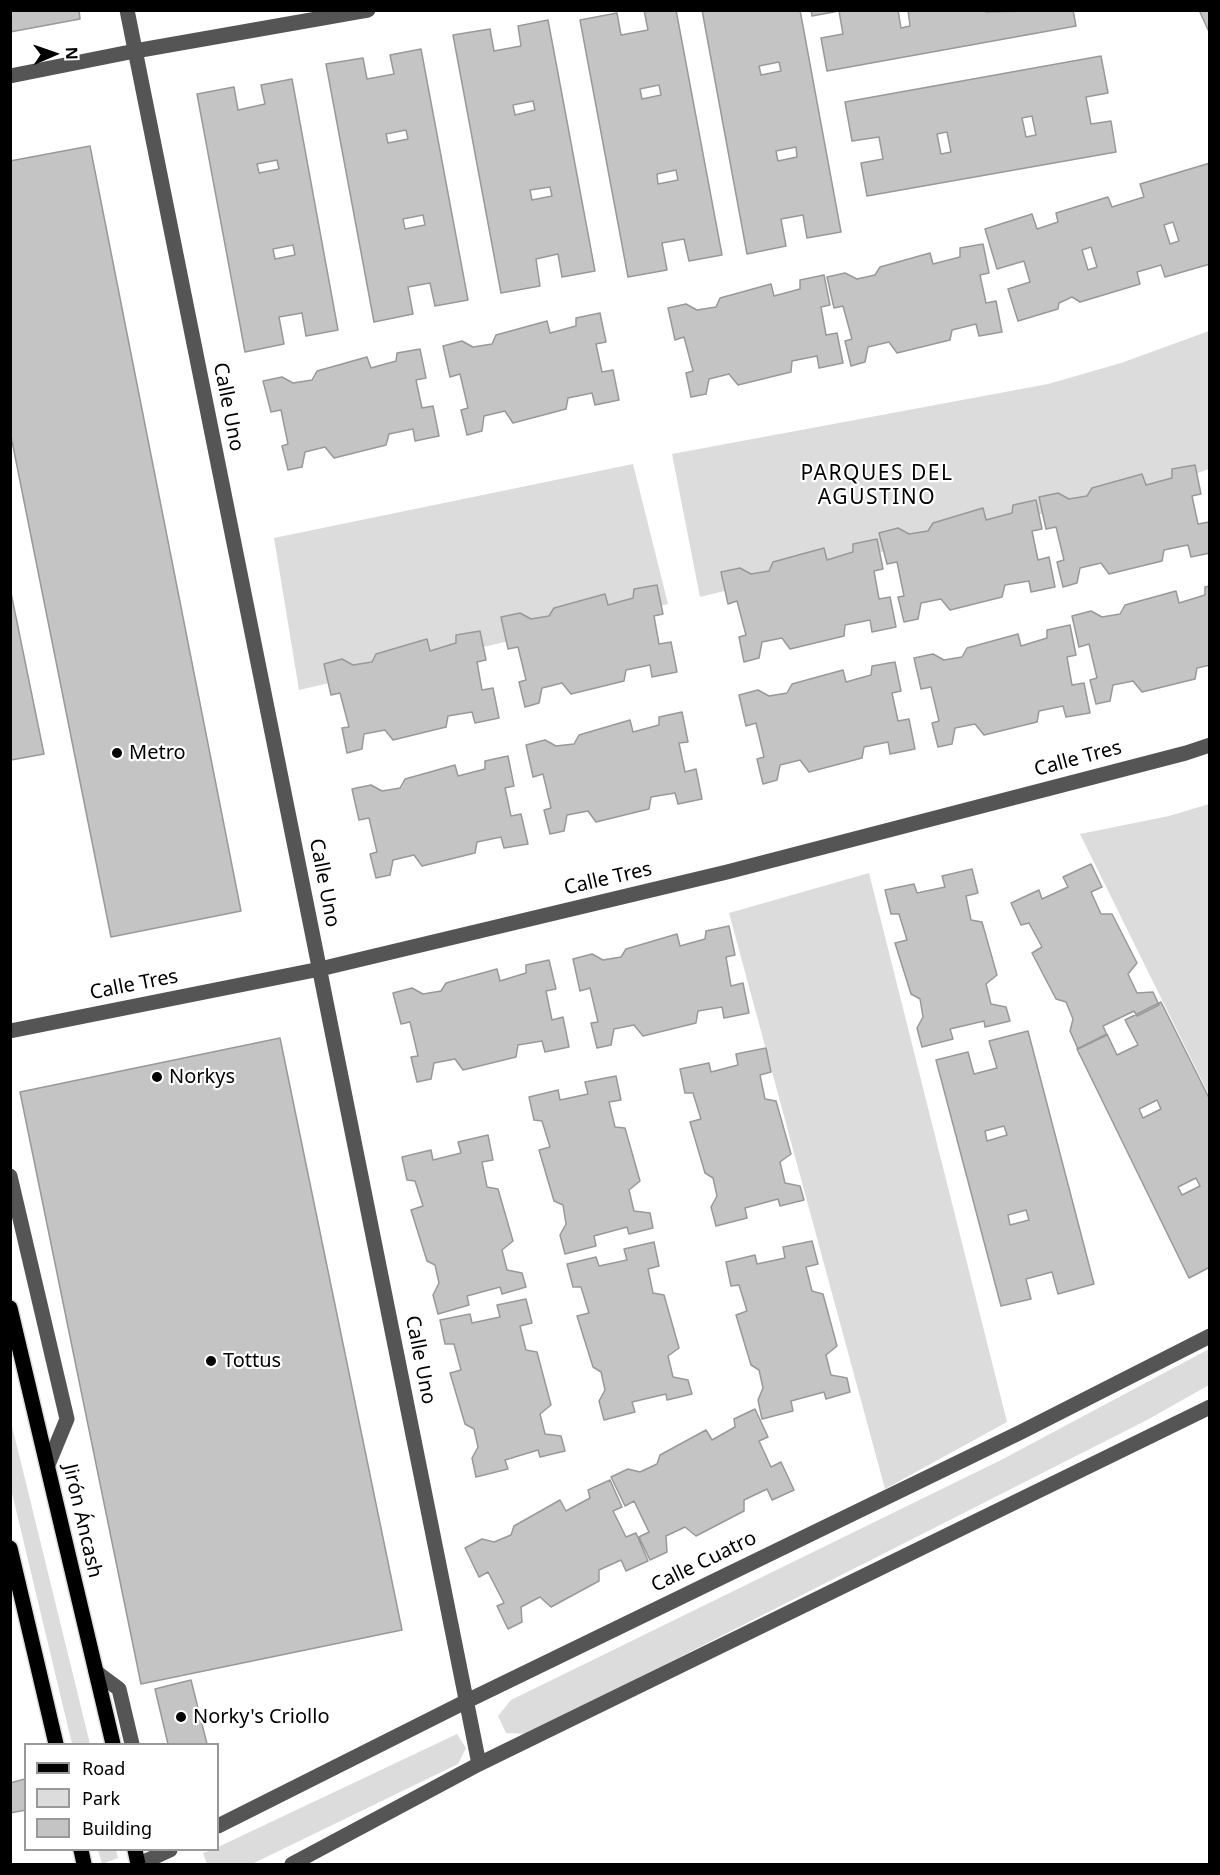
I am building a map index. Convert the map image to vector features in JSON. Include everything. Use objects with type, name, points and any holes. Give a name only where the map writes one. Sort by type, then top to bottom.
[{"type":"main road","name":"Jirón Áncash","points":[[10,1308],[113,1743]]},
{"type":"main road","points":[[10,1548],[56,1743]]},
{"type":"street","name":"Calle Uno","points":[[127,10],[479,1764]]},
{"type":"street","points":[[10,76],[135,51],[368,10]]},
{"type":"street","name":"Calle Tres","points":[[10,1031],[320,969],[727,872],[1209,745]]},
{"type":"street","points":[[10,1176],[67,1419],[48,1466]]},
{"type":"street","name":"Calle Cuatro","points":[[219,1825],[467,1701],[1011,1437],[1209,1336]]},
{"type":"street","points":[[292,1864],[479,1764],[1209,1407]]},
{"type":"street","points":[[96,1672],[119,1689],[132,1743]]},
{"type":"street","points":[[139,1864],[168,1851]]},
{"type":"green space","points":[[1209,331],[1209,469],[1139,494],[1007,521],[700,597],[672,454],[1048,384],[1121,363]]},
{"type":"green space","points":[[633,464],[668,604],[299,690],[274,538]]},
{"type":"green space","points":[[1210,804],[1209,1095],[1080,834],[1169,816]]},
{"type":"green space","points":[[869,873],[1007,1422],[885,1489],[729,913]]},
{"type":"green space","points":[[1209,1349],[1209,1385],[1147,1420],[528,1734],[506,1733],[498,1716],[511,1700],[1001,1460]]},
{"type":"green space","points":[[11,1422],[90,1743],[72,1743],[11,1489]]},
{"type":"green space","points":[[457,1734],[466,1748],[458,1764],[252,1864],[207,1864],[203,1853],[219,1851],[219,1847]]},
{"type":"green space","points":[[98,1851],[116,1851],[118,1858],[102,1864]]},
{"type":"building","points":[[10,10],[79,10],[80,19],[10,32]]},
{"type":"building","points":[[644,10],[676,10],[722,255],[689,261],[684,239],[662,243],[667,270],[628,277],[580,20],[617,13],[621,35],[648,30]],"holes":[[[659,85],[661,95],[642,99],[640,89]],[[676,170],[678,180],[658,184],[657,174]]]},
{"type":"building","points":[[702,10],[800,10],[841,232],[807,238],[803,215],[781,219],[786,246],[747,254]],"holes":[[[779,62],[781,71],[761,75],[759,66]],[[796,147],[797,157],[778,161],[776,151]]]},
{"type":"building","points":[[811,10],[898,10],[901,28],[910,26],[908,10],[986,10],[986,12],[1073,10],[1076,26],[827,71],[821,38],[843,34],[839,11],[812,16]]},
{"type":"building","points":[[1199,10],[1210,10],[1210,34]]},
{"type":"building","points":[[548,20],[595,271],[562,277],[558,254],[536,259],[540,286],[501,293],[453,35],[490,29],[494,51],[521,46],[518,26]],"holes":[[[533,101],[535,110],[515,115],[513,105]],[[550,187],[552,196],[532,200],[530,190]]]},
{"type":"building","points":[[421,49],[468,300],[435,306],[430,283],[408,287],[413,314],[374,322],[326,64],[363,58],[367,79],[394,74],[390,55]],"holes":[[[406,130],[408,139],[388,143],[386,134]],[[423,215],[425,225],[405,229],[403,219]]]},
{"type":"building","points":[[1101,56],[1108,93],[1086,97],[1091,124],[1111,121],[1116,152],[867,196],[861,163],[883,159],[879,137],[852,141],[845,102]],"holes":[[[1032,116],[1036,135],[1026,137],[1022,118]],[[947,132],[951,152],[941,154],[937,134]]]},
{"type":"building","points":[[292,79],[338,330],[306,336],[302,313],[279,317],[284,344],[245,352],[197,94],[234,87],[238,110],[265,104],[261,85]],"holes":[[[277,160],[279,169],[259,173],[257,164]],[[293,245],[295,255],[275,259],[273,249]]]},
{"type":"building","points":[[90,146],[241,911],[111,937],[10,431],[10,161]]},
{"type":"building","points":[[1210,163],[1210,264],[1165,277],[1161,265],[1137,272],[1140,284],[1080,302],[1072,297],[1059,303],[1058,309],[1018,321],[1008,289],[1030,282],[1024,261],[997,269],[985,229],[1032,214],[1037,229],[1058,222],[1056,213],[1108,197],[1112,207],[1144,197],[1140,184]],"holes":[[[1173,222],[1179,241],[1170,244],[1164,225]],[[1091,247],[1097,267],[1088,270],[1082,250]]]},
{"type":"building","points":[[983,244],[989,273],[980,275],[986,303],[996,301],[1002,332],[979,336],[976,324],[952,330],[950,340],[897,353],[889,342],[868,347],[865,362],[851,366],[845,341],[852,339],[843,306],[834,308],[827,277],[845,273],[857,279],[875,275],[880,267],[930,253],[933,264],[960,257],[960,248]]},
{"type":"building","points":[[824,275],[830,305],[821,307],[826,335],[837,333],[843,363],[819,368],[817,356],[792,361],[791,372],[738,385],[729,374],[709,379],[706,394],[691,397],[686,373],[693,371],[684,337],[675,340],[668,308],[686,304],[697,310],[716,307],[720,298],[771,284],[774,296],[800,289],[800,280]]},
{"type":"building","points":[[600,313],[606,342],[596,344],[602,372],[613,370],[619,400],[595,405],[592,393],[568,398],[566,409],[513,423],[505,411],[484,416],[482,431],[467,435],[461,410],[468,408],[460,374],[450,377],[443,346],[462,341],[473,347],[492,344],[496,335],[547,321],[550,333],[576,326],[576,318]]},
{"type":"building","points":[[420,349],[426,378],[416,380],[422,408],[433,406],[439,436],[415,441],[413,429],[389,434],[386,445],[334,458],[325,447],[305,452],[302,467],[288,470],[282,446],[288,444],[281,410],[271,412],[263,381],[282,377],[293,383],[312,380],[317,371],[367,357],[371,368],[396,361],[397,353]]},
{"type":"building","points":[[1195,465],[1201,494],[1192,496],[1198,524],[1209,522],[1210,553],[1191,557],[1188,545],[1164,550],[1162,561],[1109,574],[1101,563],[1080,568],[1077,583],[1063,587],[1057,562],[1064,560],[1056,527],[1046,529],[1039,497],[1058,493],[1069,499],[1087,496],[1092,488],[1142,474],[1146,485],[1172,478],[1172,469]]},
{"type":"building","points":[[1036,500],[1042,529],[1032,531],[1038,560],[1049,557],[1055,587],[1031,592],[1029,581],[1005,585],[1002,597],[950,610],[941,599],[921,603],[918,619],[904,622],[898,597],[904,596],[897,562],[887,564],[879,533],[898,528],[909,534],[928,531],[933,523],[983,508],[986,520],[1012,513],[1013,505]]},
{"type":"building","points":[[877,539],[883,569],[874,571],[879,599],[890,597],[896,627],[872,632],[870,620],[845,625],[844,636],[790,649],[782,638],[762,642],[759,658],[744,662],[739,637],[746,635],[737,601],[728,604],[721,572],[740,568],[751,574],[769,571],[773,562],[824,548],[827,560],[853,552],[853,544]]},
{"type":"building","points":[[657,585],[663,614],[654,616],[659,644],[671,642],[677,672],[652,677],[650,665],[626,670],[624,681],[571,694],[562,683],[542,688],[539,703],[525,707],[519,682],[526,680],[518,647],[508,649],[501,617],[520,613],[531,619],[549,616],[554,608],[605,594],[608,605],[633,598],[634,589]]},
{"type":"building","points":[[1210,586],[1210,665],[1197,668],[1195,679],[1142,692],[1133,681],[1113,685],[1110,701],[1096,704],[1090,680],[1097,678],[1089,644],[1079,647],[1072,616],[1091,611],[1102,617],[1120,614],[1125,605],[1176,591],[1179,603],[1205,595],[1205,587]]},
{"type":"building","points":[[10,588],[44,754],[11,760],[10,757]]},
{"type":"building","points":[[1070,625],[1076,655],[1067,657],[1072,685],[1084,683],[1090,713],[1066,717],[1063,706],[1039,711],[1037,722],[984,735],[975,724],[955,728],[952,744],[938,747],[932,723],[939,721],[931,687],[921,689],[914,658],[933,654],[944,660],[962,657],[967,648],[1018,634],[1021,646],[1047,638],[1047,630]]},
{"type":"building","points":[[480,631],[486,660],[477,662],[482,690],[493,688],[499,718],[475,723],[472,712],[448,716],[446,727],[393,740],[385,730],[364,734],[362,749],[347,753],[342,728],[349,727],[340,693],[331,695],[324,664],[342,659],[353,665],[372,662],[376,654],[427,639],[430,651],[456,643],[456,635]]},
{"type":"building","points":[[895,662],[901,691],[892,693],[898,721],[909,719],[915,749],[890,754],[888,742],[864,747],[862,758],[809,772],[800,760],[780,765],[777,780],[763,784],[757,759],[764,757],[756,723],[746,726],[739,695],[758,690],[769,696],[787,693],[792,684],[843,670],[846,682],[871,675],[872,666]]},
{"type":"building","points":[[682,712],[688,742],[679,743],[685,772],[696,769],[702,799],[678,804],[675,793],[651,797],[649,809],[596,822],[588,811],[567,815],[564,831],[550,834],[544,810],[551,808],[543,774],[533,777],[526,745],[545,740],[556,746],[574,744],[579,735],[630,720],[633,732],[659,725],[659,717]]},
{"type":"building","points":[[508,756],[514,786],[505,788],[511,816],[521,814],[528,844],[504,848],[501,837],[477,842],[475,853],[422,866],[414,855],[393,860],[390,875],[376,878],[370,854],[377,852],[369,818],[359,820],[352,789],[371,785],[382,791],[400,788],[405,779],[455,765],[458,776],[485,769],[485,761]]},
{"type":"building","points":[[1091,864],[1102,887],[1091,892],[1101,914],[1112,914],[1137,963],[1128,974],[1137,993],[1153,992],[1159,1005],[1137,1016],[1134,1011],[1103,1026],[1107,1035],[1078,1049],[1070,1031],[1073,1019],[1066,1002],[1056,999],[1032,953],[1042,947],[1029,923],[1021,925],[1011,903],[1039,890],[1042,899],[1068,887],[1063,877]]},
{"type":"building","points":[[972,869],[978,893],[966,896],[971,920],[982,922],[997,975],[986,984],[991,1004],[1006,1007],[1010,1021],[985,1027],[984,1021],[950,1029],[953,1039],[922,1047],[917,1028],[923,1017],[920,999],[911,994],[895,943],[907,940],[899,914],[891,914],[885,890],[914,884],[917,893],[945,887],[942,876]]},
{"type":"building","points":[[729,926],[735,955],[726,957],[731,986],[743,983],[749,1013],[724,1018],[722,1007],[698,1011],[696,1023],[643,1036],[634,1025],[614,1029],[611,1045],[597,1048],[591,1023],[598,1022],[590,988],[580,991],[573,959],[592,954],[603,960],[621,957],[626,949],[677,934],[680,946],[705,939],[706,931]]},
{"type":"building","points":[[549,960],[556,989],[546,991],[552,1020],[563,1017],[569,1047],[545,1052],[542,1041],[518,1045],[516,1057],[463,1070],[455,1059],[434,1063],[431,1079],[417,1082],[411,1057],[418,1056],[410,1022],[401,1024],[393,993],[412,988],[423,994],[441,991],[446,983],[497,969],[500,981],[526,973],[526,965]]},
{"type":"building","points":[[1161,1002],[1210,1100],[1210,1267],[1189,1278],[1077,1049],[1107,1034],[1117,1055],[1138,1045],[1125,1020]],"holes":[[[1157,1100],[1161,1109],[1143,1118],[1139,1109]],[[1196,1178],[1200,1186],[1182,1195],[1178,1187]]]},
{"type":"building","points":[[1028,1031],[1094,1284],[1058,1294],[1052,1272],[1026,1279],[1031,1299],[1001,1306],[936,1060],[968,1052],[974,1074],[997,1068],[989,1041]],"holes":[[[1004,1126],[1007,1135],[987,1141],[985,1131]],[[1026,1210],[1029,1220],[1010,1225],[1008,1215]]]},
{"type":"building","name":"Tottus","points":[[280,1038],[402,1630],[141,1684],[20,1092]]},
{"type":"building","points":[[766,1048],[771,1072],[760,1075],[765,1099],[776,1101],[791,1154],[780,1162],[785,1183],[800,1186],[804,1200],[780,1206],[778,1199],[745,1208],[747,1218],[716,1226],[711,1207],[717,1196],[713,1178],[705,1173],[690,1122],[701,1119],[693,1093],[685,1093],[680,1069],[709,1063],[711,1072],[738,1065],[736,1054]]},
{"type":"building","points":[[616,1076],[621,1100],[609,1102],[615,1127],[625,1128],[640,1181],[629,1190],[634,1211],[650,1213],[653,1228],[629,1234],[627,1227],[594,1236],[596,1246],[565,1254],[560,1235],[566,1224],[563,1205],[554,1201],[539,1150],[550,1147],[542,1121],[534,1120],[529,1097],[558,1090],[560,1100],[588,1094],[585,1082]]},
{"type":"building","points":[[488,1135],[493,1160],[482,1162],[487,1187],[498,1189],[513,1241],[502,1250],[507,1270],[522,1273],[526,1287],[502,1294],[500,1287],[467,1296],[469,1305],[438,1314],[433,1295],[439,1283],[435,1265],[427,1261],[411,1210],[423,1206],[415,1181],[407,1180],[402,1157],[431,1150],[433,1160],[461,1153],[458,1142]]},
{"type":"building","points":[[812,1241],[818,1264],[806,1267],[812,1291],[823,1294],[837,1346],[826,1355],[831,1375],[847,1378],[850,1392],[826,1399],[824,1392],[791,1401],[793,1411],[762,1419],[758,1400],[763,1388],[759,1370],[751,1365],[736,1315],[747,1311],[739,1285],[731,1286],[726,1262],[755,1255],[757,1264],[785,1258],[783,1247]]},
{"type":"building","points":[[654,1242],[659,1266],[648,1269],[653,1293],[664,1295],[679,1348],[668,1356],[673,1377],[688,1380],[692,1394],[667,1400],[666,1394],[632,1402],[635,1412],[604,1420],[599,1401],[605,1390],[601,1372],[593,1367],[577,1316],[589,1313],[581,1287],[573,1287],[567,1264],[596,1257],[599,1266],[627,1260],[624,1249]]},
{"type":"building","points":[[526,1299],[532,1323],[520,1326],[526,1350],[537,1352],[551,1405],[540,1414],[545,1434],[561,1436],[565,1451],[540,1457],[538,1450],[505,1460],[508,1469],[476,1477],[472,1458],[478,1447],[474,1429],[465,1424],[450,1373],[461,1370],[454,1344],[445,1344],[440,1320],[470,1314],[472,1323],[500,1317],[497,1305]]},
{"type":"building","points":[[755,1409],[768,1437],[759,1441],[771,1467],[781,1462],[794,1490],[772,1500],[767,1489],[744,1500],[744,1511],[696,1536],[685,1527],[666,1536],[667,1552],[650,1560],[639,1537],[649,1532],[634,1501],[625,1506],[611,1477],[628,1469],[640,1472],[657,1464],[660,1455],[706,1430],[712,1440],[735,1427],[734,1419]]},
{"type":"building","points":[[610,1480],[622,1507],[613,1511],[626,1537],[636,1533],[648,1561],[626,1571],[621,1560],[599,1570],[599,1581],[551,1607],[540,1597],[521,1607],[522,1622],[508,1629],[497,1606],[504,1603],[488,1572],[479,1577],[465,1548],[482,1539],[494,1542],[511,1535],[514,1526],[560,1500],[566,1511],[590,1498],[588,1490]]},
{"type":"building","name":"Norky's Criollo","points":[[191,1680],[207,1743],[168,1743],[155,1689]]},
{"type":"building","points":[[24,1779],[24,1810],[10,1813],[10,1783]]},
{"type":"place","name":"Metro","points":[[117,753]]},
{"type":"place","name":"Norkys","points":[[157,1077]]},
{"type":"place","name":"Tottus","points":[[211,1361]]},
{"type":"place","name":"Norky's Criollo","points":[[181,1717]]},
{"type":"district","name":"PARQUES DEL AGUSTINO","points":[[877,486]]}]
